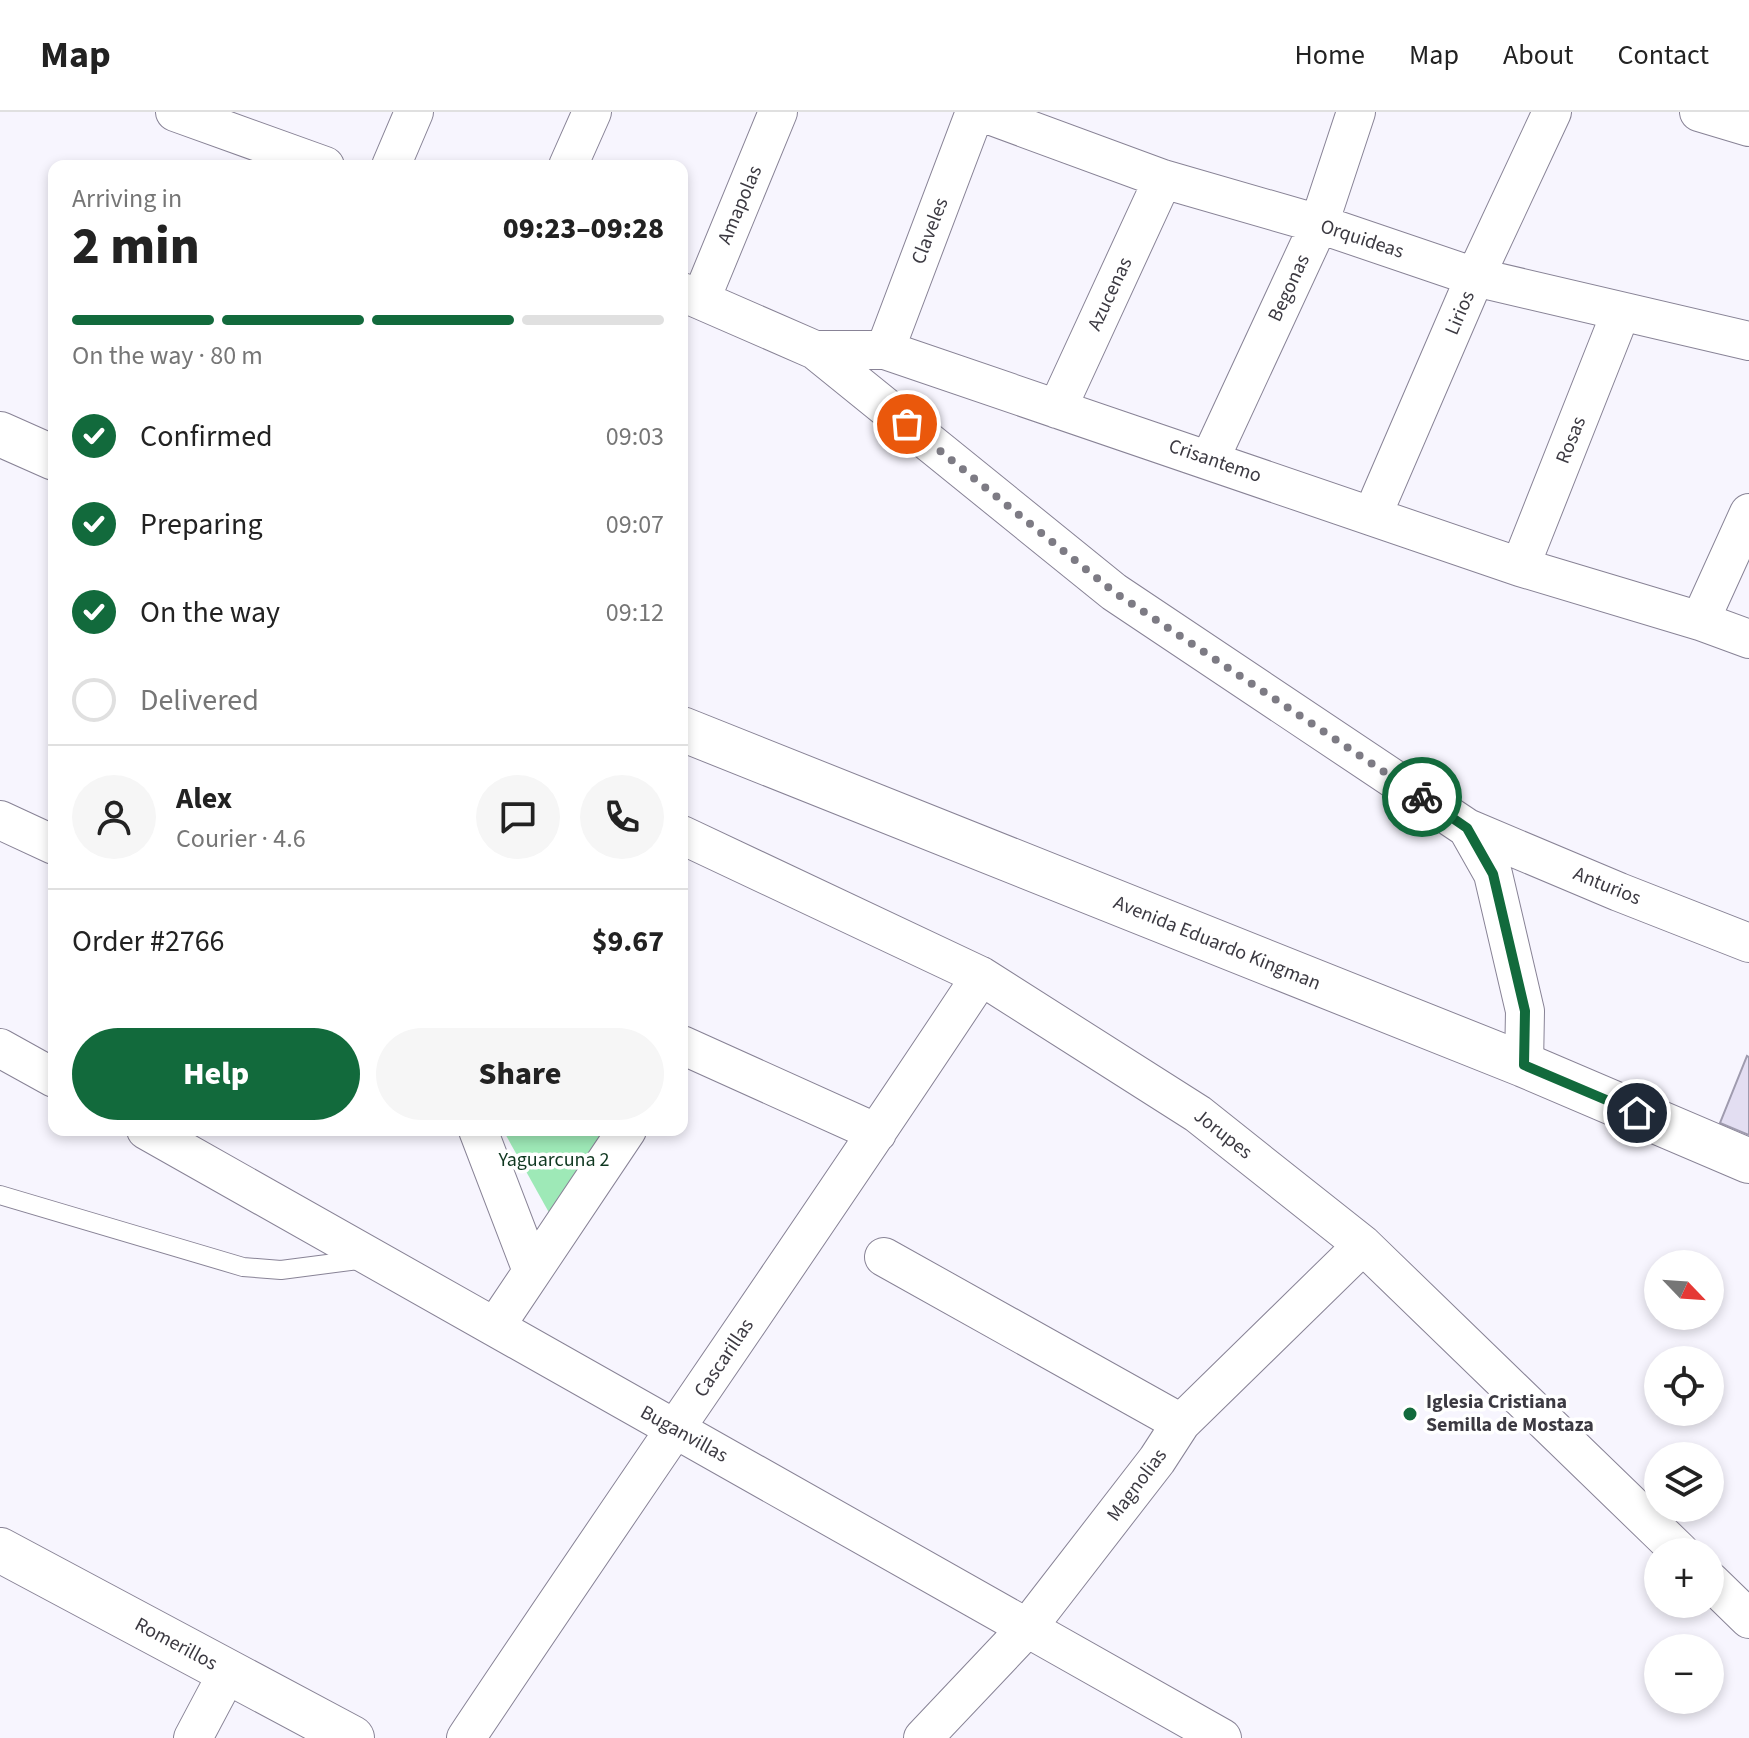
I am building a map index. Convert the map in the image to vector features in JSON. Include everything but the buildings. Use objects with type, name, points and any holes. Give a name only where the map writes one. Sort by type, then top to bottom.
[{"type":"main road","points":[[0,434],[48,455]]},
{"type":"main road","name":"Avenida Eduardo Kingman","points":[[688,731],[1524,1065],[1749,1161]]},
{"type":"main road","name":"Romerillos","points":[[0,1550],[352,1738]]},
{"type":"street","points":[[394,160],[414,112]]},
{"type":"street","points":[[571,160],[592,112]]},
{"type":"street","name":"Amapolas","points":[[691,296],[778,112]]},
{"type":"street","name":"Claveles","points":[[885,350],[975,112]]},
{"type":"street","name":"Orquideas","points":[[981,112],[1163,179],[1319,224],[1475,277],[1749,341]]},
{"type":"street","name":"Begonas","points":[[1210,459],[1319,224],[1356,112]]},
{"type":"street","name":"Lirios","points":[[1372,516],[1475,277],[1552,112]]},
{"type":"street","points":[[1699,112],[1749,127]]},
{"type":"street","points":[[182,113],[309,160]]},
{"type":"street","name":"Azucenas","points":[[1057,409],[1163,179]]},
{"type":"street","name":"Crisantemo","points":[[691,296],[815,350],[885,350],[1520,567],[1700,621],[1749,639]]},
{"type":"street","name":"Rosas","points":[[1520,567],[1621,312]]},
{"type":"street","name":"Anturios","points":[[815,350],[1114,592],[1467,828],[1749,943]]},
{"type":"street","points":[[1700,621],[1749,513]]},
{"type":"street","points":[[0,820],[48,842]]},
{"type":"street","points":[[1467,828],[1493,874],[1525,1011],[1524,1065]]},
{"type":"street","name":"Jorupes","points":[[688,838],[981,976],[1198,1114],[1363,1245],[1666,1538]]},
{"type":"street","name":"Cascarillas","points":[[466,1738],[981,976]]},
{"type":"street","points":[[0,1048],[48,1075]]},
{"type":"street","points":[[688,1052],[877,1133]]},
{"type":"street","name":"Buganvillas","points":[[157,1136],[1222,1738]]},
{"type":"street","points":[[480,1136],[532,1271]]},
{"type":"street","points":[[495,1327],[623,1136]]},
{"type":"street","name":"Magnolias","points":[[923,1738],[1027,1628],[1157,1460],[1181,1423],[1363,1245]]},
{"type":"street","points":[[884,1257],[1181,1423]]},
{"type":"street","points":[[1724,1595],[1749,1619]]},
{"type":"street","points":[[193,1738],[228,1672]]},
{"type":"lane","points":[[0,1195],[243,1267],[281,1270],[373,1258]]},
{"type":"green space","name":"Yaguarcuna 2","points":[[506,1136],[607,1136],[552,1218]]},
{"type":"way so far","points":[[907,424],[1114,592],[1422,797]]},
{"type":"place","name":"Iglesia Cristiana Semilla de Mostaza","points":[[1410,1414]]},
{"type":"route","points":[[1422,797],[1467,828],[1493,874],[1525,1011],[1524,1065],[1637,1113]]}]
